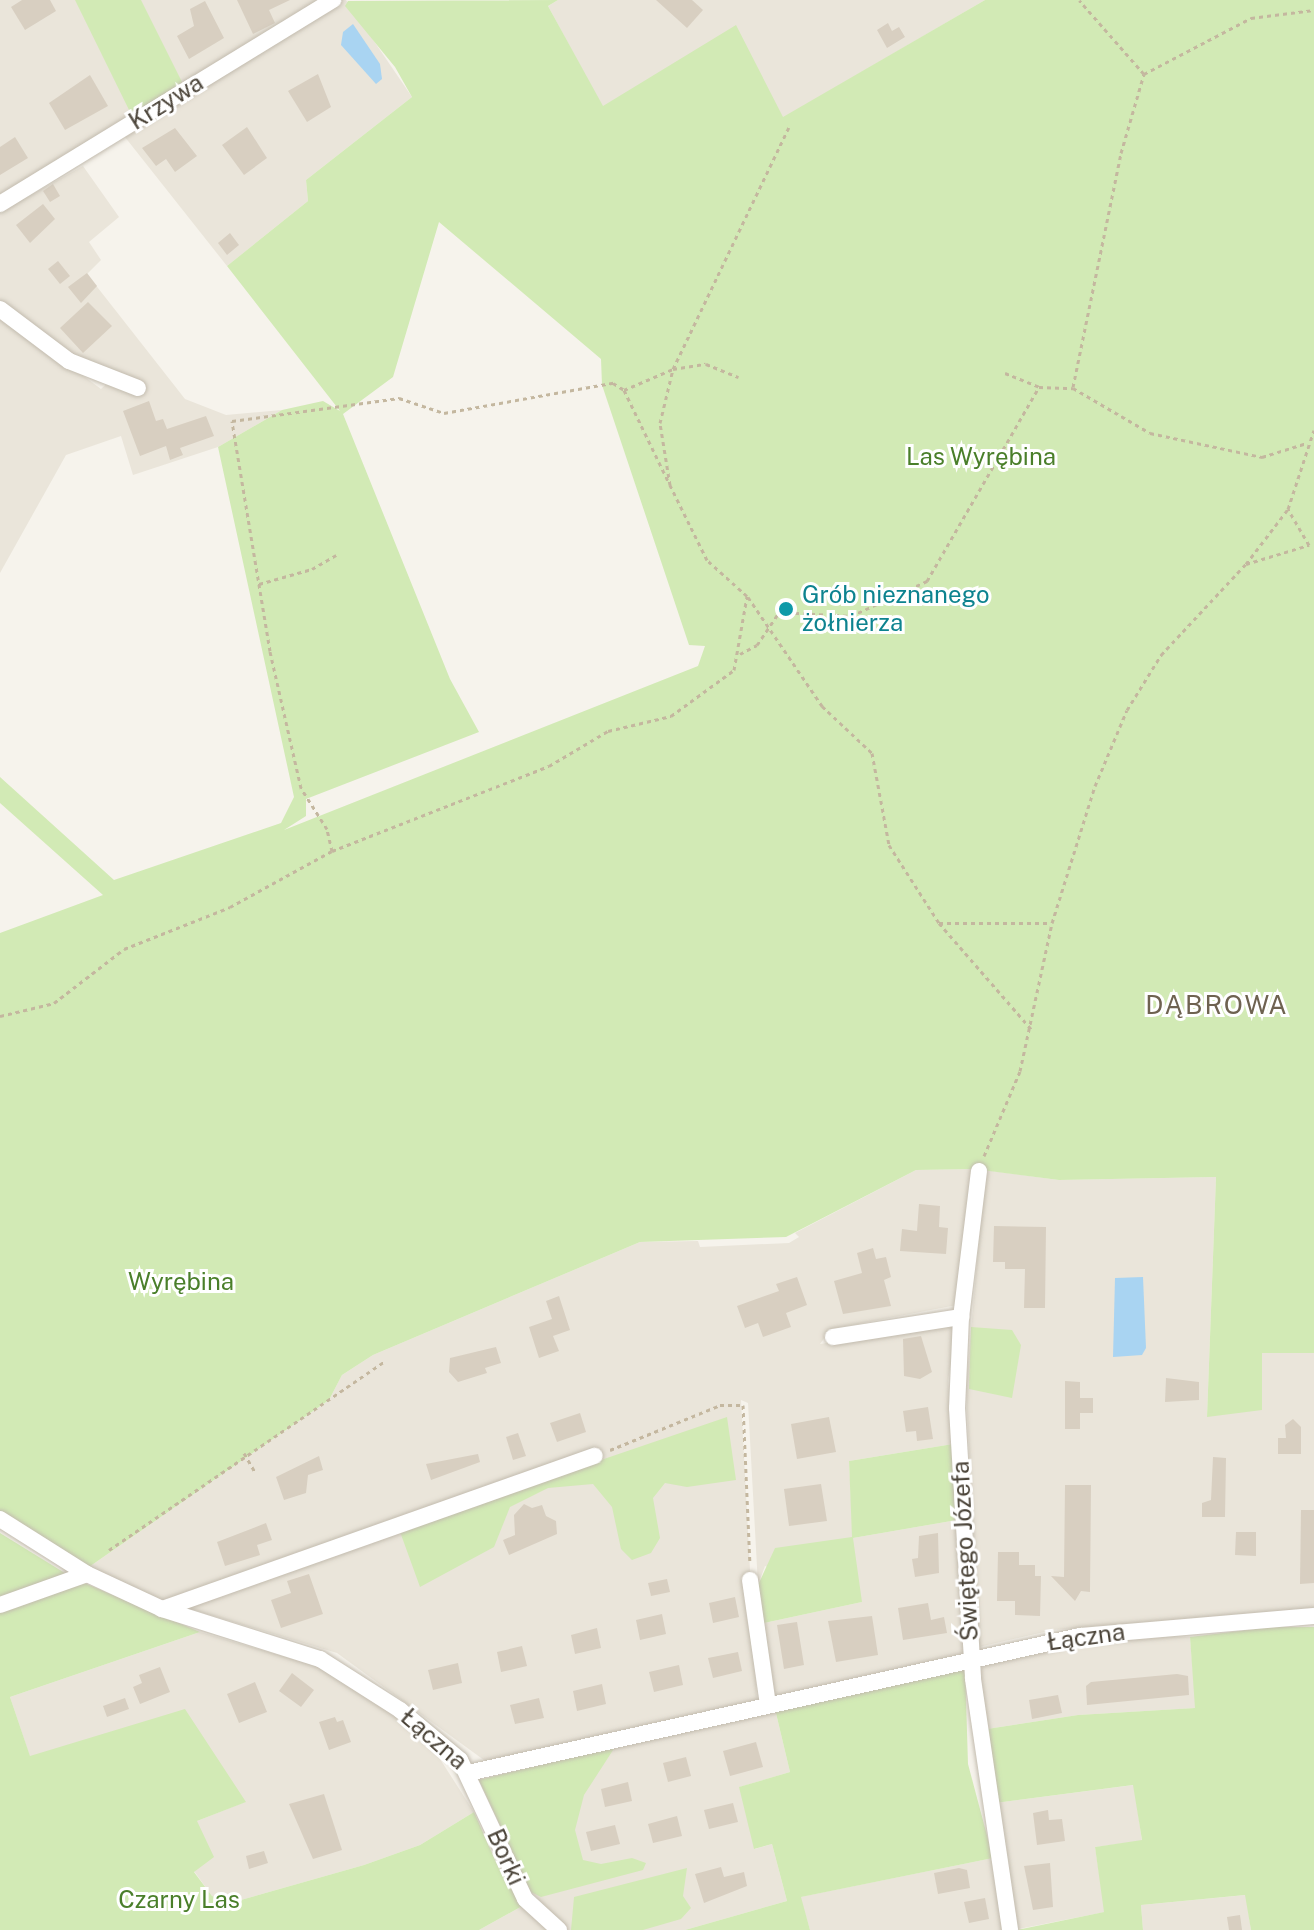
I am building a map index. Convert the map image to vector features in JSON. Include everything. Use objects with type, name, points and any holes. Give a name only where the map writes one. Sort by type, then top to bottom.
[{"type":"street","name":"Krzywa","points":[[0,204],[333,0]]},
{"type":"street","points":[[0,309],[69,361],[138,388]]},
{"type":"street","name":"Świętego Józefa","points":[[979,1171],[961,1317],[957,1408],[982,1770],[1010,1930]]},
{"type":"street","points":[[833,1337],[961,1317]]},
{"type":"street","points":[[162,1609],[595,1456]]},
{"type":"street","name":"Łączna","points":[[0,1519],[87,1574],[162,1609],[320,1659],[400,1710],[449,1748],[468,1773],[1080,1636],[1314,1616]]},
{"type":"street","points":[[0,1605],[87,1574]]},
{"type":"street","points":[[750,1580],[768,1705]]},
{"type":"street","name":"Borki","points":[[468,1773],[525,1899],[559,1930]]},
{"type":"path","points":[[1079,0],[1144,74]]},
{"type":"path","points":[[1073,388],[1121,153],[1144,74],[1251,18],[1314,10]]},
{"type":"path","points":[[670,485],[660,423],[673,369],[789,127]]},
{"type":"path","points":[[624,390],[673,369],[706,364],[738,377]]},
{"type":"path","points":[[1005,373],[1039,387],[1073,388],[1150,433],[1262,457],[1309,442]]},
{"type":"path","points":[[332,851],[327,829],[301,788],[259,584],[232,421],[399,398],[444,413],[613,383],[624,390],[707,560],[747,596],[769,624],[822,706],[872,753],[889,845],[939,923],[1032,1030]]},
{"type":"path","points":[[740,654],[757,645],[779,612],[851,616],[927,581],[1039,387]]},
{"type":"path","points":[[979,1171],[1032,1030],[1052,923],[1095,786],[1127,710],[1161,655],[1246,564],[1288,509],[1314,430]]},
{"type":"path","points":[[1288,509],[1309,545],[1314,547]]},
{"type":"path","points":[[1246,564],[1309,545]]},
{"type":"path","points":[[259,584],[312,569],[336,555]]},
{"type":"path","points":[[0,1016],[54,1003],[124,949],[230,907],[332,851],[549,766],[608,731],[671,716],[734,670],[740,654],[747,596]]},
{"type":"path","points":[[939,923],[1052,923]]},
{"type":"path","points":[[109,1550],[244,1453],[384,1362]]},
{"type":"path","points":[[595,1456],[720,1405],[743,1405],[750,1580]]},
{"type":"path","points":[[244,1453],[255,1472]]},
{"type":"shaded area","points":[[0,0],[346,0],[412,97],[306,180],[308,201],[227,266],[117,127],[0,198]]},
{"type":"shaded area","points":[[558,0],[985,0],[783,118],[602,106],[548,6]]},
{"type":"shaded area","points":[[83,166],[119,217],[89,242],[101,260],[87,274],[185,399],[226,415],[282,410],[218,447],[133,475],[121,436],[66,455],[0,573],[0,314],[101,389],[118,373],[74,358],[0,300],[0,212]]},
{"type":"shaded area","points":[[974,1169],[957,1305],[831,1329],[820,1344],[958,1322],[948,1380],[953,1444],[849,1461],[853,1538],[957,1520],[966,1654],[770,1698],[764,1623],[862,1602],[765,1566],[758,1585],[748,1403],[741,1400],[757,1702],[488,1763],[337,1653],[154,1598],[89,1567],[329,1400],[342,1375],[373,1355],[640,1242],[698,1241],[700,1247],[789,1243],[799,1237],[795,1233],[916,1170]]},
{"type":"shaded area","points":[[985,1170],[1059,1180],[1216,1177],[1207,1417],[1262,1353],[1314,1353],[1314,1608],[1053,1630],[979,1647],[966,1388]]},
{"type":"shaded area","points":[[200,1632],[333,1671],[429,1742],[474,1812],[420,1845],[364,1865],[230,1903],[212,1896],[194,1871],[197,1821],[245,1802],[30,1757],[10,1697]]},
{"type":"shaded area","points":[[1190,1637],[1196,1708],[1078,1715],[987,1729],[978,1674],[984,1665],[1095,1642]]},
{"type":"shaded area","points":[[775,1709],[790,1772],[740,1787],[755,1849],[772,1844],[787,1901],[685,1930],[568,1930],[531,1892],[479,1780]]},
{"type":"shaded area","points":[[1134,1785],[1142,1841],[1095,1847],[1105,1912],[1014,1930],[1008,1858],[995,1803]]},
{"type":"shaded area","points":[[993,1858],[1004,1930],[810,1930],[800,1897]]},
{"type":"shaded area","points":[[1246,1895],[1251,1930],[1143,1930],[1141,1905]]},
{"type":"shaded area","points":[[524,1905],[548,1930],[479,1930]]},
{"type":"green space","points":[[75,0],[141,0],[182,82],[132,116]]},
{"type":"green space","name":"Las Wyrębina","points":[[558,0],[548,6],[603,106],[736,25],[783,117],[985,0],[1314,0],[1314,1353],[1262,1353],[1262,1410],[1207,1417],[1216,1177],[1059,1180],[974,1169],[916,1170],[786,1237],[640,1242],[373,1355],[342,1375],[329,1400],[89,1567],[0,1512],[0,933],[103,895],[0,803],[0,777],[114,880],[281,823],[294,797],[218,447],[282,410],[323,401],[340,411],[227,266],[308,201],[306,180],[412,97],[395,67],[345,6],[348,1]],"holes":[[[439,222],[601,359],[602,385],[689,645],[705,646],[698,666],[284,830],[306,816],[306,799],[479,732],[450,679],[343,414],[393,377]]]},
{"type":"green space","points":[[971,1327],[1012,1330],[1021,1345],[1012,1398],[969,1389]]},
{"type":"green space","points":[[727,1417],[736,1480],[687,1487],[665,1483],[653,1498],[660,1538],[651,1553],[632,1560],[621,1549],[612,1507],[593,1484],[548,1488],[510,1507],[494,1547],[420,1587],[399,1529]]},
{"type":"green space","points":[[953,1444],[957,1520],[853,1538],[862,1602],[764,1623],[758,1585],[775,1548],[852,1537],[849,1461]]},
{"type":"green space","points":[[0,1533],[73,1578],[0,1600]]},
{"type":"green space","name":"Czarny Las","points":[[82,1582],[200,1632],[10,1697],[30,1756],[185,1709],[246,1802],[197,1821],[214,1857],[194,1872],[212,1896],[230,1903],[364,1865],[420,1845],[474,1812],[496,1862],[524,1905],[479,1930],[0,1930],[0,1612]]},
{"type":"green space","points":[[1273,1627],[1314,1627],[1314,1930],[1251,1930],[1245,1895],[1141,1905],[1143,1930],[1017,1930],[1104,1912],[1095,1847],[1142,1840],[1133,1785],[995,1803],[987,1729],[1078,1715],[1195,1708],[1190,1637]]},
{"type":"green space","points":[[965,1666],[968,1764],[993,1858],[801,1897],[810,1930],[685,1930],[787,1901],[772,1844],[754,1849],[739,1787],[790,1772],[775,1709]]},
{"type":"green space","points":[[615,1747],[584,1795],[575,1830],[583,1860],[601,1864],[632,1858],[646,1863],[643,1870],[541,1897],[531,1892],[479,1780]]},
{"type":"green space","points":[[687,1868],[683,1896],[691,1908],[681,1919],[643,1930],[571,1930],[574,1897]]},
{"type":"water","points":[[353,24],[380,64],[382,79],[376,84],[341,45],[343,32]]},
{"type":"water","points":[[1143,1277],[1146,1348],[1142,1355],[1113,1357],[1115,1278]]},
{"type":"building","points":[[22,0],[50,0],[56,11],[25,30],[11,7]]},
{"type":"building","points":[[237,0],[290,0],[269,10],[275,23],[253,34]]},
{"type":"building","points":[[656,0],[692,0],[703,10],[687,28]]},
{"type":"building","points":[[205,1],[224,38],[189,59],[177,36],[194,26],[190,9]]},
{"type":"building","points":[[888,23],[892,31],[899,27],[905,37],[887,48],[877,30]]},
{"type":"building","points":[[318,74],[331,107],[307,122],[288,91]]},
{"type":"building","points":[[90,75],[108,106],[65,130],[49,103]]},
{"type":"building","points":[[247,127],[267,158],[244,175],[222,145]]},
{"type":"building","points":[[175,128],[197,156],[175,172],[166,159],[156,166],[142,148]]},
{"type":"building","points":[[15,137],[28,158],[0,175],[0,147]]},
{"type":"building","points":[[53,184],[60,196],[50,202],[43,191]]},
{"type":"building","points":[[43,204],[55,219],[30,243],[16,225]]},
{"type":"building","points":[[230,233],[239,245],[227,255],[218,243]]},
{"type":"building","points":[[58,261],[70,276],[60,284],[48,269]]},
{"type":"building","points":[[87,273],[97,286],[81,303],[68,287]]},
{"type":"building","points":[[88,302],[112,326],[83,353],[60,328]]},
{"type":"building","points":[[149,401],[156,421],[163,419],[167,429],[206,416],[214,436],[180,448],[183,455],[170,460],[166,446],[140,456],[123,411]]},
{"type":"building","points":[[919,1204],[940,1206],[939,1227],[948,1228],[946,1254],[900,1251],[902,1229],[917,1231]]},
{"type":"building","points":[[994,1226],[1046,1227],[1045,1308],[1024,1308],[1025,1269],[1005,1269],[1005,1262],[993,1262]]},
{"type":"building","points":[[873,1248],[876,1259],[886,1257],[891,1277],[884,1280],[891,1306],[843,1314],[834,1281],[862,1273],[857,1253]]},
{"type":"building","points":[[797,1277],[807,1305],[786,1313],[791,1327],[763,1337],[758,1323],[745,1328],[737,1306],[779,1291],[776,1284]]},
{"type":"building","points":[[559,1296],[570,1330],[553,1336],[559,1351],[539,1358],[529,1327],[552,1319],[546,1301]]},
{"type":"building","points":[[921,1336],[932,1372],[920,1379],[904,1376],[903,1339]]},
{"type":"building","points":[[496,1347],[501,1363],[485,1368],[487,1373],[458,1382],[449,1372],[450,1358]]},
{"type":"building","points":[[1166,1378],[1199,1382],[1199,1400],[1165,1402]]},
{"type":"building","points":[[1065,1381],[1080,1382],[1080,1398],[1093,1398],[1093,1413],[1080,1413],[1080,1429],[1065,1429]]},
{"type":"building","points":[[928,1407],[933,1439],[917,1441],[916,1431],[906,1432],[903,1411]]},
{"type":"building","points":[[580,1413],[586,1432],[557,1442],[550,1423]]},
{"type":"building","points":[[829,1417],[836,1452],[797,1459],[791,1424]]},
{"type":"building","points":[[1293,1419],[1301,1427],[1301,1454],[1278,1454],[1278,1438],[1286,1438],[1285,1425]]},
{"type":"building","points":[[518,1433],[526,1456],[513,1460],[506,1437]]},
{"type":"building","points":[[478,1454],[480,1462],[431,1480],[426,1464]]},
{"type":"building","points":[[319,1456],[323,1470],[308,1475],[306,1493],[284,1500],[276,1477]]},
{"type":"building","points":[[1213,1457],[1226,1458],[1225,1517],[1202,1517],[1202,1503],[1211,1500]]},
{"type":"building","points":[[821,1484],[827,1521],[789,1526],[784,1489]]},
{"type":"building","points":[[1065,1485],[1091,1485],[1090,1592],[1081,1591],[1075,1601],[1051,1576],[1064,1577]]},
{"type":"building","points":[[524,1504],[532,1508],[542,1505],[546,1516],[556,1521],[557,1534],[509,1555],[503,1540],[515,1535],[514,1515]]},
{"type":"building","points":[[1301,1510],[1314,1510],[1314,1583],[1300,1584]]},
{"type":"building","points":[[266,1523],[272,1540],[257,1545],[260,1555],[225,1566],[217,1542]]},
{"type":"building","points":[[1236,1532],[1256,1532],[1256,1556],[1235,1555]]},
{"type":"building","points":[[938,1533],[939,1573],[915,1577],[912,1559],[918,1558],[919,1536]]},
{"type":"building","points":[[998,1552],[1019,1552],[1019,1565],[1035,1565],[1035,1576],[1041,1576],[1040,1616],[1015,1615],[1015,1601],[997,1601]]},
{"type":"building","points":[[309,1574],[323,1614],[281,1628],[271,1600],[291,1593],[287,1581]]},
{"type":"building","points":[[667,1579],[670,1592],[651,1596],[648,1583]]},
{"type":"building","points":[[735,1597],[739,1617],[713,1623],[709,1603]]},
{"type":"building","points":[[928,1603],[931,1620],[944,1617],[947,1633],[903,1640],[898,1608]]},
{"type":"building","points":[[662,1614],[666,1634],[640,1640],[636,1620]]},
{"type":"building","points":[[872,1616],[878,1655],[836,1662],[828,1621]]},
{"type":"building","points":[[797,1622],[804,1665],[784,1669],[777,1625]]},
{"type":"building","points":[[597,1628],[601,1648],[575,1654],[571,1635]]},
{"type":"building","points":[[522,1646],[527,1666],[501,1672],[497,1652]]},
{"type":"building","points":[[738,1652],[742,1671],[713,1678],[708,1658]]},
{"type":"building","points":[[458,1663],[462,1683],[433,1690],[428,1670]]},
{"type":"building","points":[[679,1665],[683,1685],[654,1692],[649,1672]]},
{"type":"building","points":[[160,1667],[170,1692],[140,1704],[133,1687],[142,1683],[139,1675]]},
{"type":"building","points":[[292,1673],[314,1690],[301,1707],[279,1691]]},
{"type":"building","points":[[1177,1674],[1188,1676],[1189,1695],[1087,1705],[1086,1686],[1091,1682]]},
{"type":"building","points":[[255,1682],[267,1712],[239,1723],[227,1694]]},
{"type":"building","points":[[602,1684],[606,1704],[577,1711],[573,1691]]},
{"type":"building","points":[[1058,1695],[1062,1713],[1032,1719],[1029,1700]]},
{"type":"building","points":[[125,1698],[129,1709],[107,1717],[103,1706]]},
{"type":"building","points":[[539,1698],[544,1718],[515,1724],[510,1705]]},
{"type":"building","points":[[335,1717],[337,1722],[343,1720],[351,1742],[329,1750],[319,1722]]},
{"type":"building","points":[[756,1742],[763,1767],[730,1776],[723,1751]]},
{"type":"building","points":[[686,1757],[691,1776],[668,1782],[663,1763]]},
{"type":"building","points":[[628,1782],[632,1801],[605,1807],[601,1789]]},
{"type":"building","points":[[324,1794],[342,1850],[313,1859],[289,1804]]},
{"type":"building","points":[[733,1803],[738,1822],[709,1829],[704,1810]]},
{"type":"building","points":[[1048,1810],[1049,1820],[1062,1819],[1065,1841],[1037,1845],[1033,1813]]},
{"type":"building","points":[[677,1816],[682,1836],[653,1843],[648,1824]]},
{"type":"building","points":[[615,1825],[620,1844],[591,1851],[586,1832]]},
{"type":"building","points":[[264,1851],[268,1863],[249,1869],[246,1856]]},
{"type":"building","points":[[1050,1863],[1053,1907],[1033,1910],[1024,1866]]},
{"type":"building","points":[[721,1867],[724,1877],[744,1872],[747,1886],[704,1903],[695,1874]]},
{"type":"building","points":[[959,1868],[967,1870],[970,1888],[938,1894],[934,1873]]},
{"type":"building","points":[[985,1898],[989,1919],[969,1923],[964,1902]]},
{"type":"building","points":[[1240,1915],[1242,1930],[1229,1930],[1227,1917]]},
{"type":"place","name":"Grób nieznanego żołnierza","points":[[786,609]]},
{"type":"district","name":"DĄBROWA","points":[[1217,1005]]},
{"type":"park label","name":"Wyrębina","points":[[181,1282]]}]
